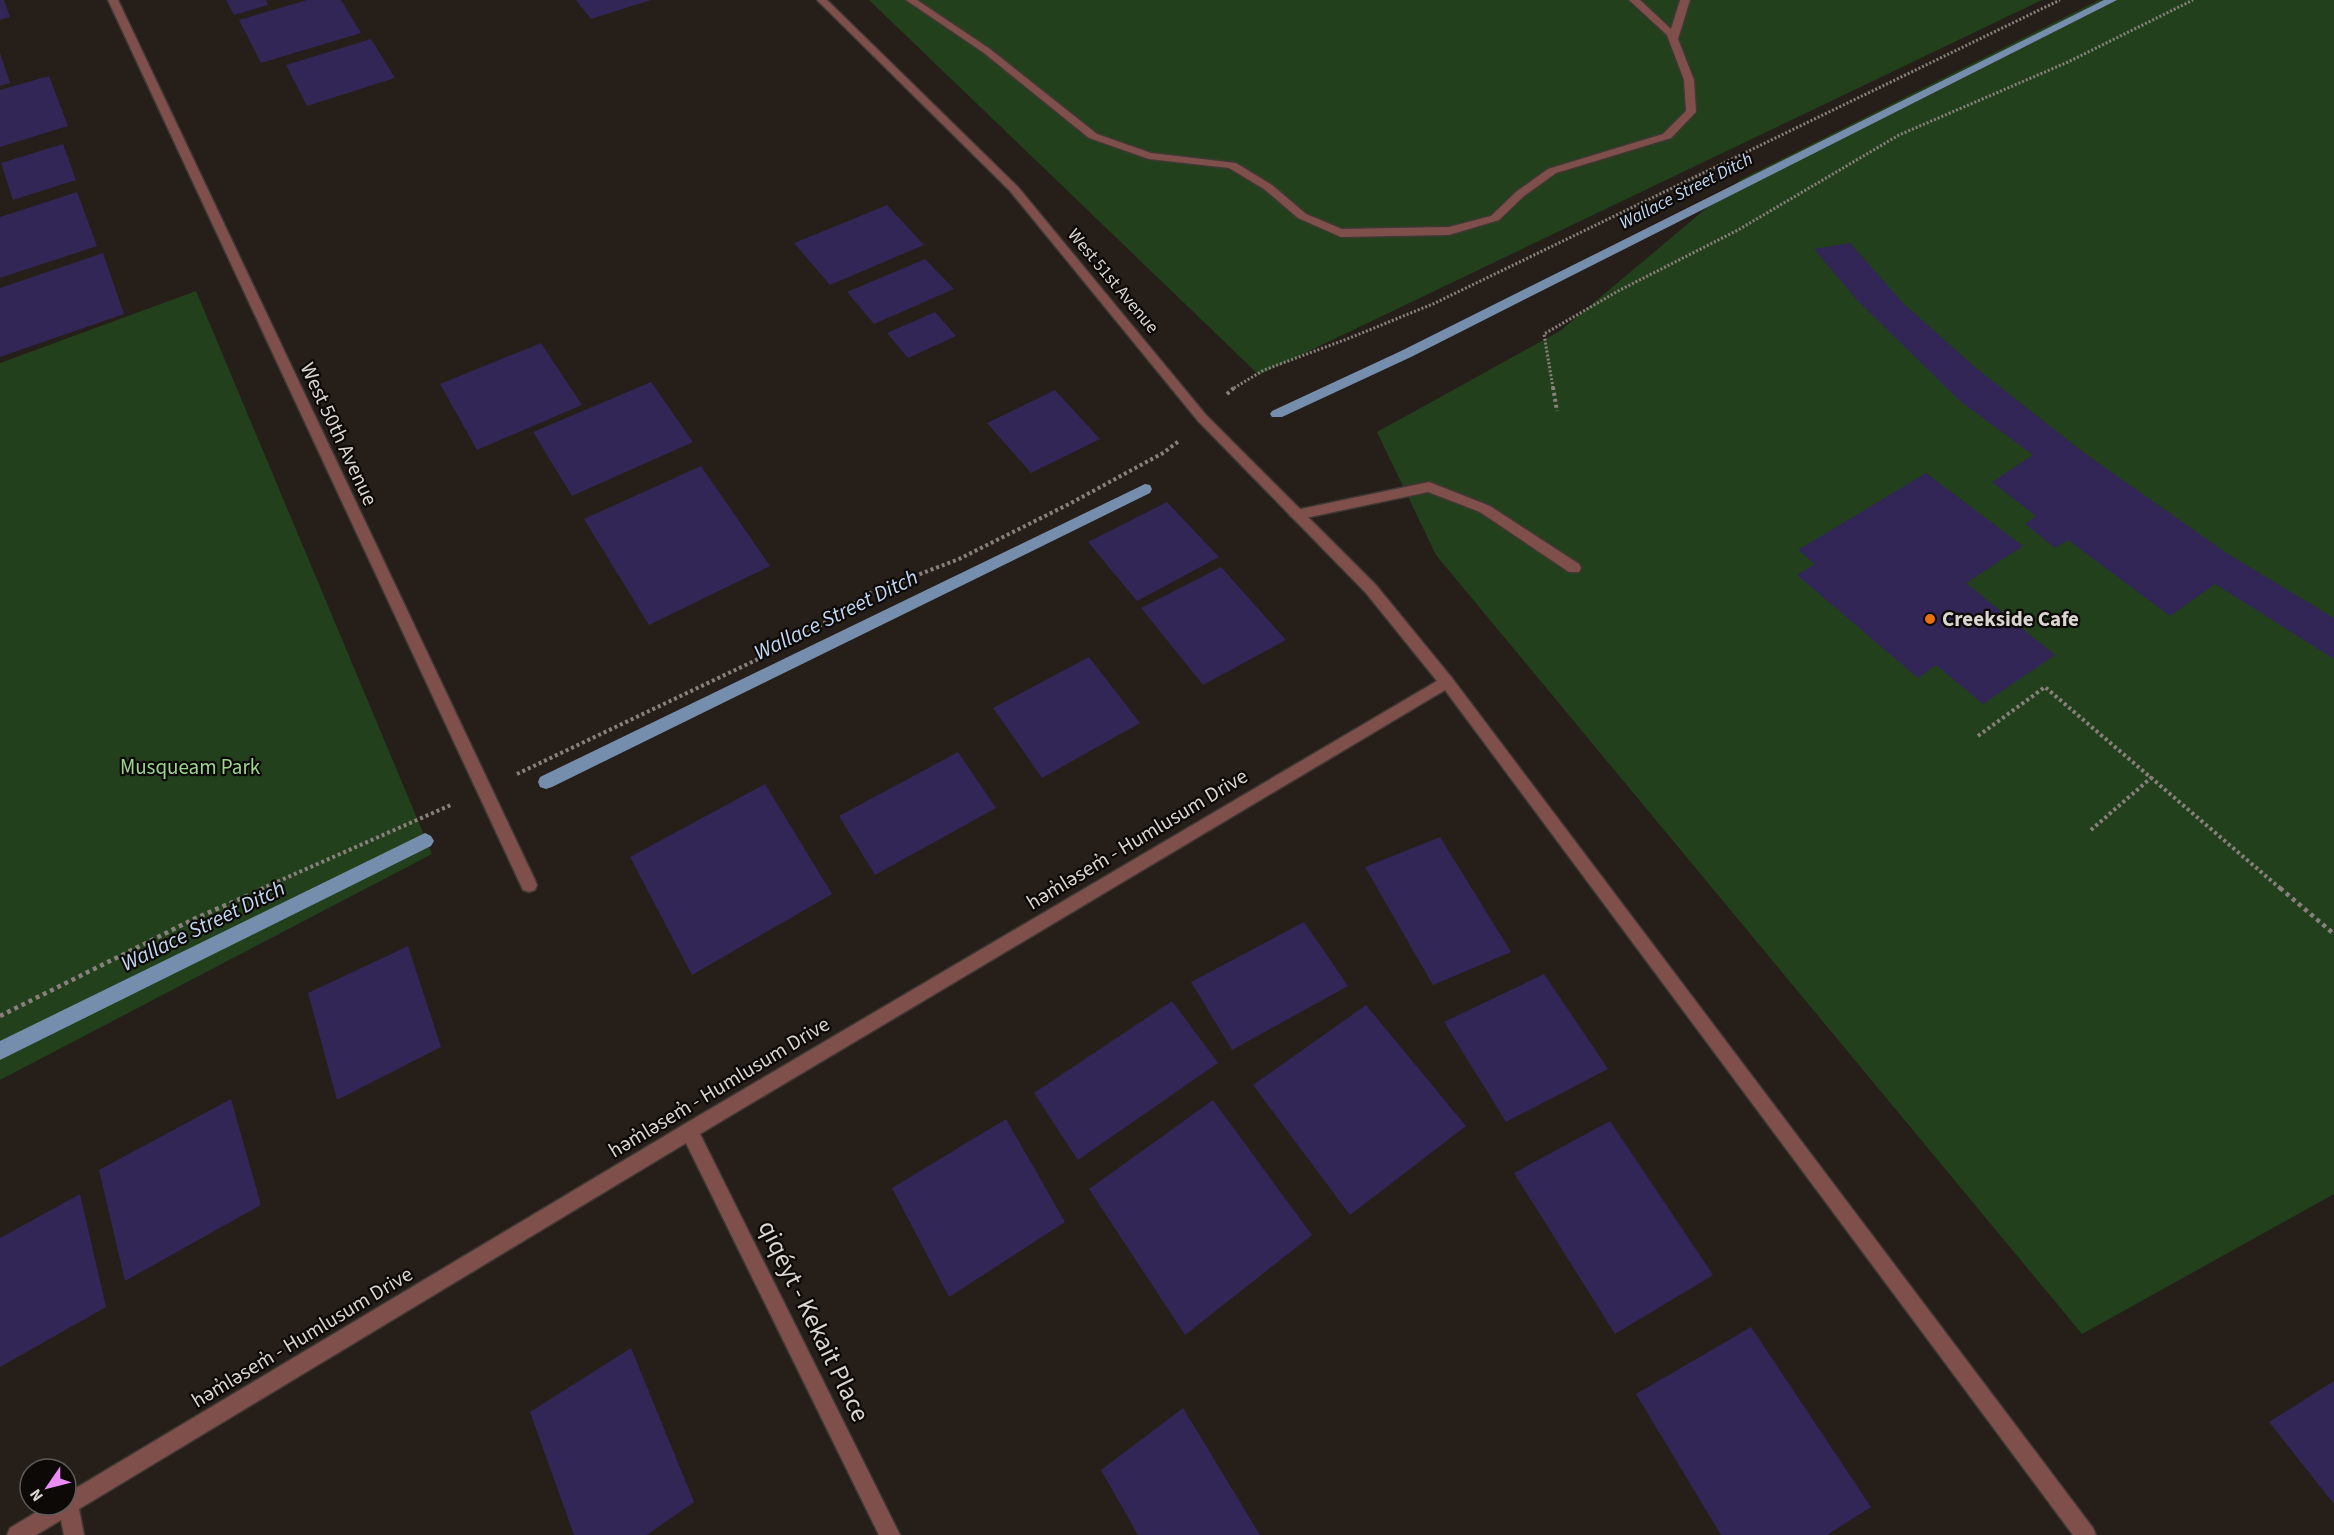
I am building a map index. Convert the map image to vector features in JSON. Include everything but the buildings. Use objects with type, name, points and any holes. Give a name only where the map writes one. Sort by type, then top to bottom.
[{"type":"street","name":"West 50th Avenue","points":[[112,0],[529,885]]},
{"type":"street","name":"West 51st Avenue","points":[[822,0],[1014,189],[1202,418],[1371,589],[1447,682],[2086,1535]]},
{"type":"street","points":[[911,0],[987,51],[1093,136],[1149,156],[1232,165],[1268,187],[1302,216],[1341,233],[1449,231],[1495,218],[1520,194],[1551,171],[1667,136],[1691,112],[1689,80],[1671,34],[1634,0]]},
{"type":"street","points":[[1673,40],[1685,0]]},
{"type":"street","points":[[1296,515],[1429,487],[1485,510],[1574,568]]},
{"type":"street","name":"həm̓ləsem̓ - Humlusum Drive","points":[[78,1499],[689,1131],[1447,682]]},
{"type":"street","name":"qiqéyt - Kekait Place","points":[[689,1131],[890,1535]]},
{"type":"street","name":"həm̓ləsem̓ - Humlusum Drive","points":[[16,1535],[47,1517]]},
{"type":"street","points":[[70,1517],[74,1535]]},
{"type":"path","points":[[1226,394],[1241,380],[1270,367],[1335,344],[1433,304],[2060,0]]},
{"type":"path","points":[[1557,411],[1544,334],[1620,290],[1738,230],[1899,135],[2068,62],[2193,0]]},
{"type":"path","points":[[0,1016],[196,918],[485,790],[796,641],[871,593],[959,559],[1163,453],[1183,438]]},
{"type":"path","points":[[1978,736],[2045,687],[2334,934]]},
{"type":"path","points":[[2091,830],[2152,777]]},
{"type":"green space","points":[[869,0],[2042,0],[1259,375]]},
{"type":"green space","points":[[2099,0],[2334,0],[2334,1194],[2082,1334],[1436,555],[1377,432],[1560,331],[1740,180]]},
{"type":"green space","name":"Musqueam Park","points":[[196,291],[432,854],[0,1080],[0,363]]},
{"type":"waterway","name":"Wallace Street Ditch","points":[[1277,414],[1406,354],[2112,0]]},
{"type":"waterway","name":"Wallace Street Ditch","points":[[546,782],[1145,489]]},
{"type":"waterway","name":"Wallace Street Ditch","points":[[0,1051],[425,841]]},
{"type":"place","name":"Creekside Cafe","points":[[1930,619]]}]
